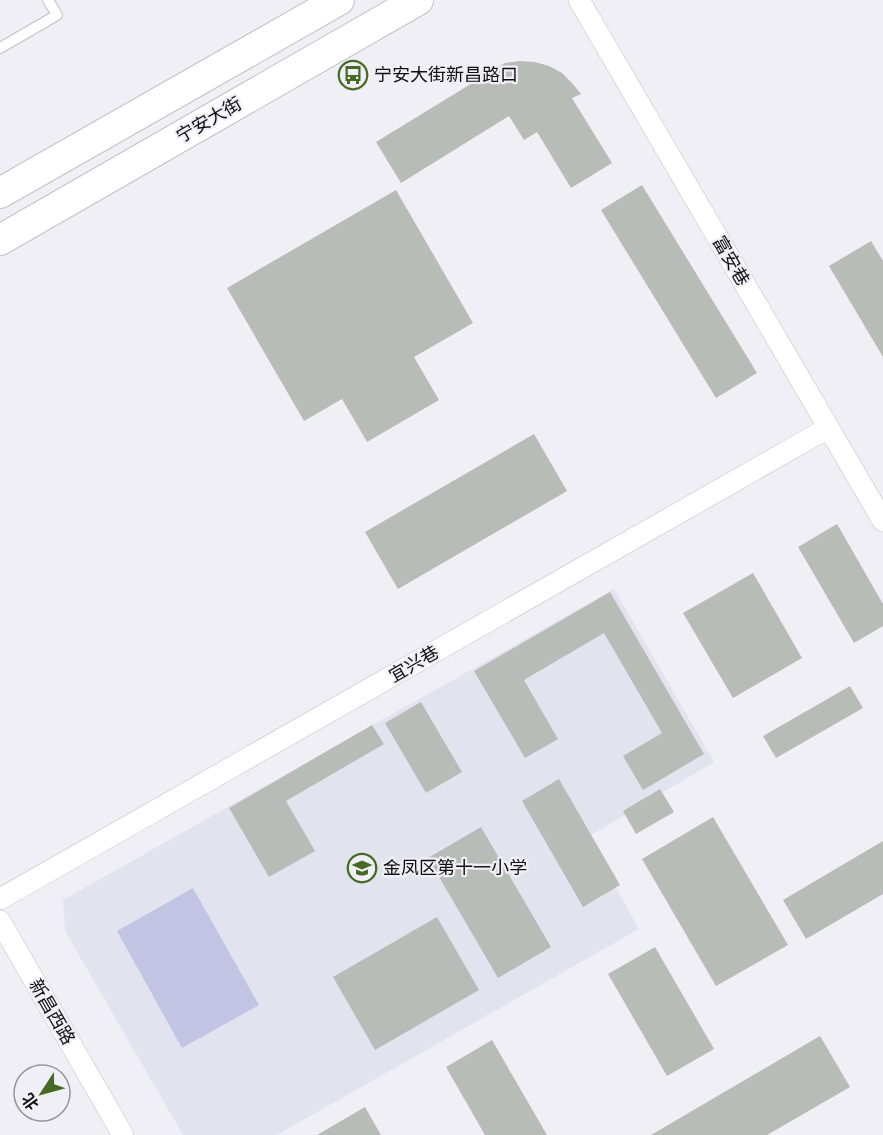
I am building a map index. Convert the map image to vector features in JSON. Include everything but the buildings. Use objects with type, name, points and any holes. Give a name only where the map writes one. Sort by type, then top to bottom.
[{"type":"main road","points":[[0,193],[339,0]]},
{"type":"main road","name":"宁安大街","points":[[0,240],[418,0]]},
{"type":"street","name":"富安巷","points":[[579,0],[883,521]]},
{"type":"street","name":"宜兴巷","points":[[0,899],[828,428]]},
{"type":"street","name":"新昌西路","points":[[0,921],[123,1135]]},
{"type":"lane","points":[[0,48],[57,15],[48,0]]},
{"type":"shaded area","name":"金凤区第十一小学","points":[[614,589],[714,762],[588,837],[639,929],[277,1135],[183,1135],[65,931],[63,900]]},
{"type":"shaded area","points":[[193,888],[259,1005],[182,1048],[117,931]]},
{"type":"place","name":"宁安大街新昌路口","points":[[353,75]]},
{"type":"place","name":"金凤区第十一小学","points":[[362,868]]}]
